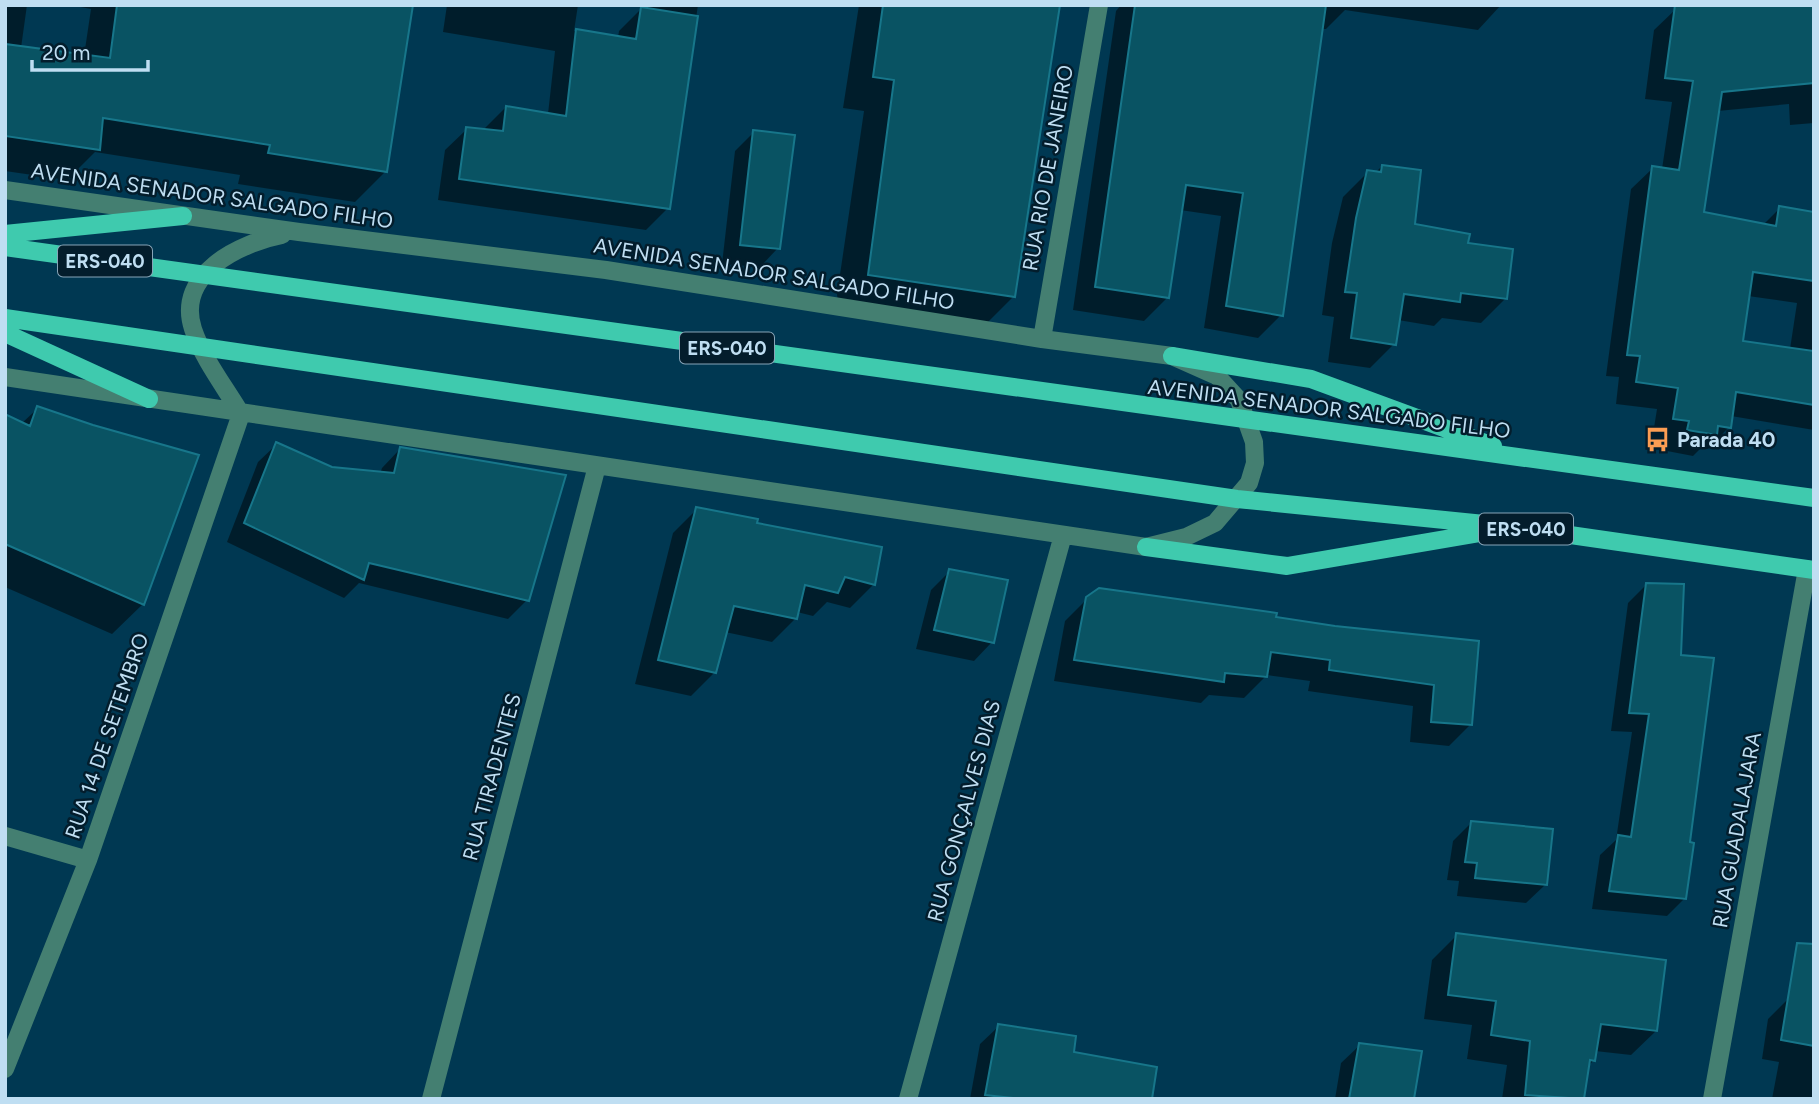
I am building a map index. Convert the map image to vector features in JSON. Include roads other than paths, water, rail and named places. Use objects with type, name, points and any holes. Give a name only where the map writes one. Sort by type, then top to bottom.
[{"type":"main road","points":[[5,234],[183,216]]},
{"type":"main road","name":"AVENIDA SENADOR SALGADO FILHO","points":[[5,247],[1248,422],[1814,498]]},
{"type":"main road","name":"ERS-040","points":[[5,318],[1237,499],[1514,527],[1810,570]]},
{"type":"main road","points":[[5,332],[149,399]]},
{"type":"main road","name":"AVENIDA SENADOR SALGADO FILHO","points":[[1172,356],[1311,379],[1523,457]]},
{"type":"main road","points":[[1146,547],[1287,566],[1514,527]]},
{"type":"street","name":"RUA RIO DE JANEIRO","points":[[1042,339],[1099,5]]},
{"type":"street","name":"AVENIDA SENADOR SALGADO FILHO","points":[[5,190],[299,232],[606,270],[1042,339],[1172,356]]},
{"type":"street","points":[[242,414],[201,347],[192,326],[191,306],[196,289],[219,259],[237,247],[261,239],[299,232]]},
{"type":"street","points":[[5,377],[1146,547],[1186,537],[1215,523],[1249,483],[1255,463],[1254,442],[1239,400],[1217,376],[1172,356]]},
{"type":"street","name":"RUA 14 DE SETEMBRO","points":[[5,1069],[88,860],[242,414]]},
{"type":"street","name":"RUA TIRADENTES","points":[[431,1099],[597,466]]},
{"type":"street","name":"RUA GONÇALVES DIAS","points":[[908,1099],[1063,535]]},
{"type":"street","name":"RUA GUADALAJARA","points":[[1712,1099],[1810,570]]},
{"type":"street","points":[[5,836],[88,860]]},
{"type":"place","name":"Parada 40","points":[[1657,440]]}]
